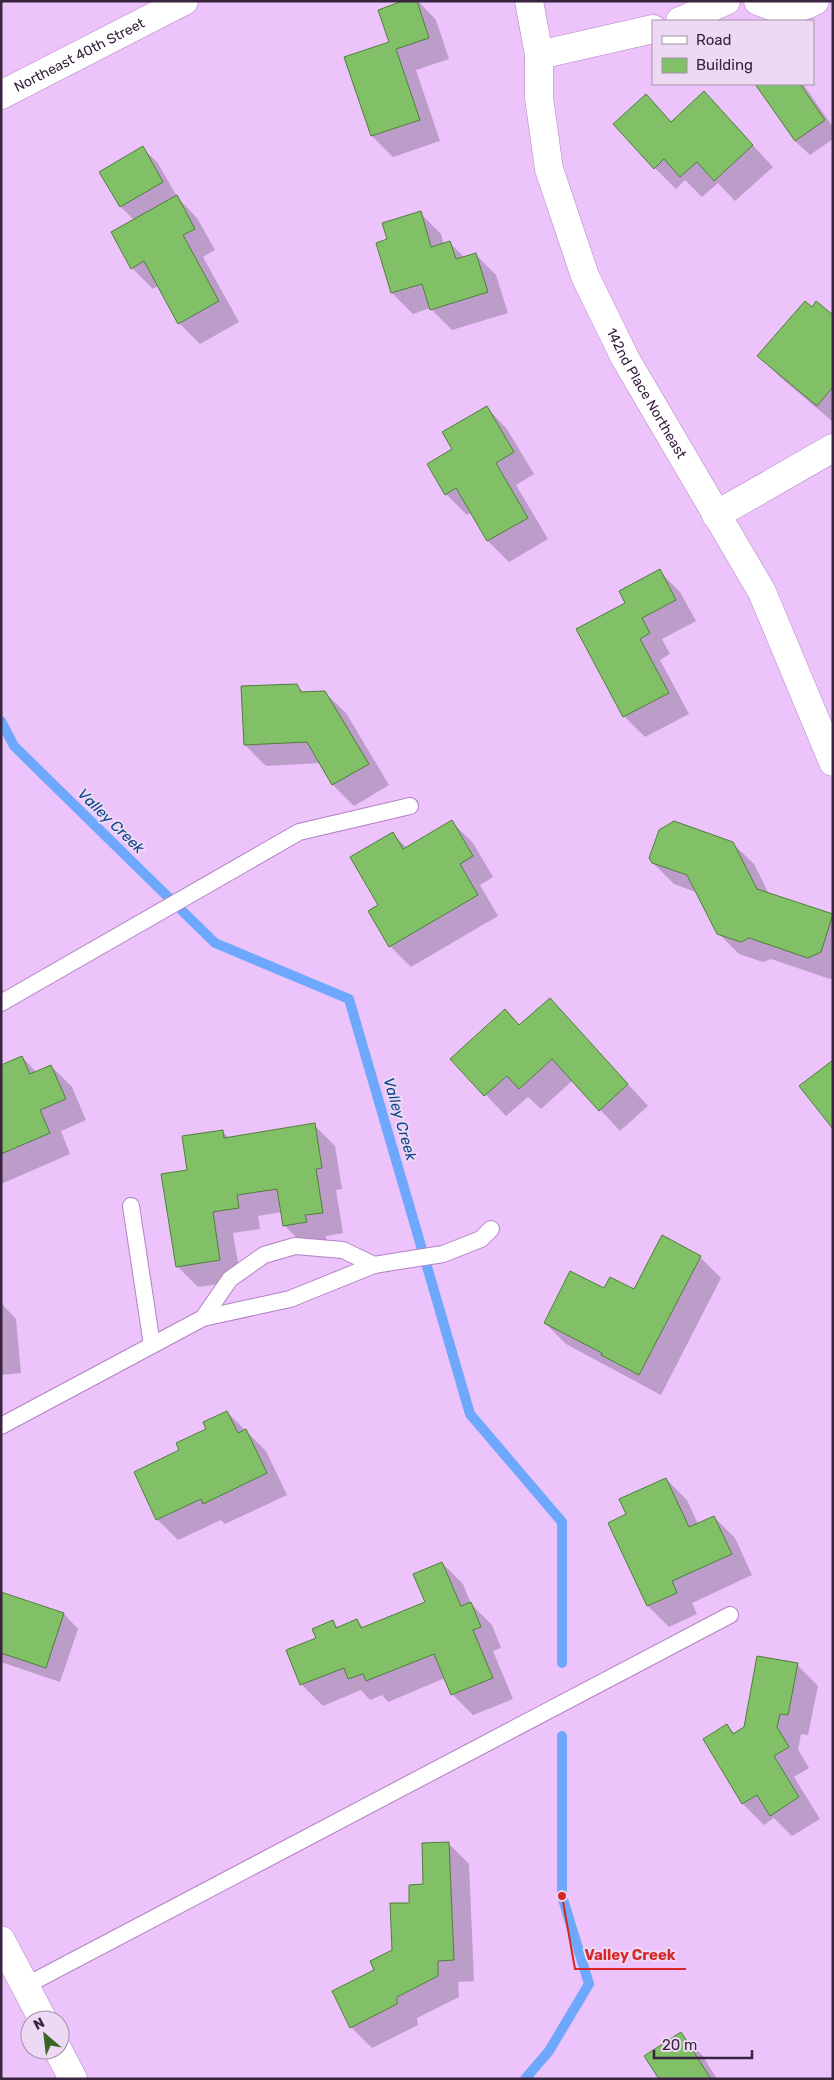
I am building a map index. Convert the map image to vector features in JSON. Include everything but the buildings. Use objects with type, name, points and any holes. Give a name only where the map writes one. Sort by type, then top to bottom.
[{"type":"street","name":"Northeast 40th Street","points":[[1,96],[184,1]]},
{"type":"street","name":"142nd Place Northeast","points":[[529,1],[539,55],[539,98],[549,169],[585,276],[625,358],[762,592],[833,762]]},
{"type":"street","points":[[682,20],[726,1]]},
{"type":"street","points":[[758,1],[774,8],[790,10],[806,6],[815,1]]},
{"type":"street","points":[[539,55],[652,29]]},
{"type":"street","points":[[716,515],[833,448]]},
{"type":"street","points":[[1,1940],[38,2010]]},
{"type":"street","points":[[63,2060],[73,2079]]},
{"type":"lane","points":[[1,1004],[299,832],[410,806]]},
{"type":"lane","points":[[131,1206],[152,1345]]},
{"type":"lane","points":[[1,1426],[203,1318],[290,1299],[374,1265],[443,1254],[481,1239],[491,1229]]},
{"type":"lane","points":[[203,1318],[230,1279],[264,1255],[295,1246],[343,1250],[374,1265]]},
{"type":"lane","points":[[25,1986],[730,1615]]},
{"type":"waterway","name":"Valley Creek","points":[[1,721],[14,746],[215,943],[349,999],[470,1414],[562,1522],[562,1663]]},
{"type":"waterway","name":"Valley Creek","points":[[525,2079],[549,2051],[589,1984],[562,1896],[562,1736]]},
{"type":"place","name":"Valley Creek","points":[[562,1896]]}]
